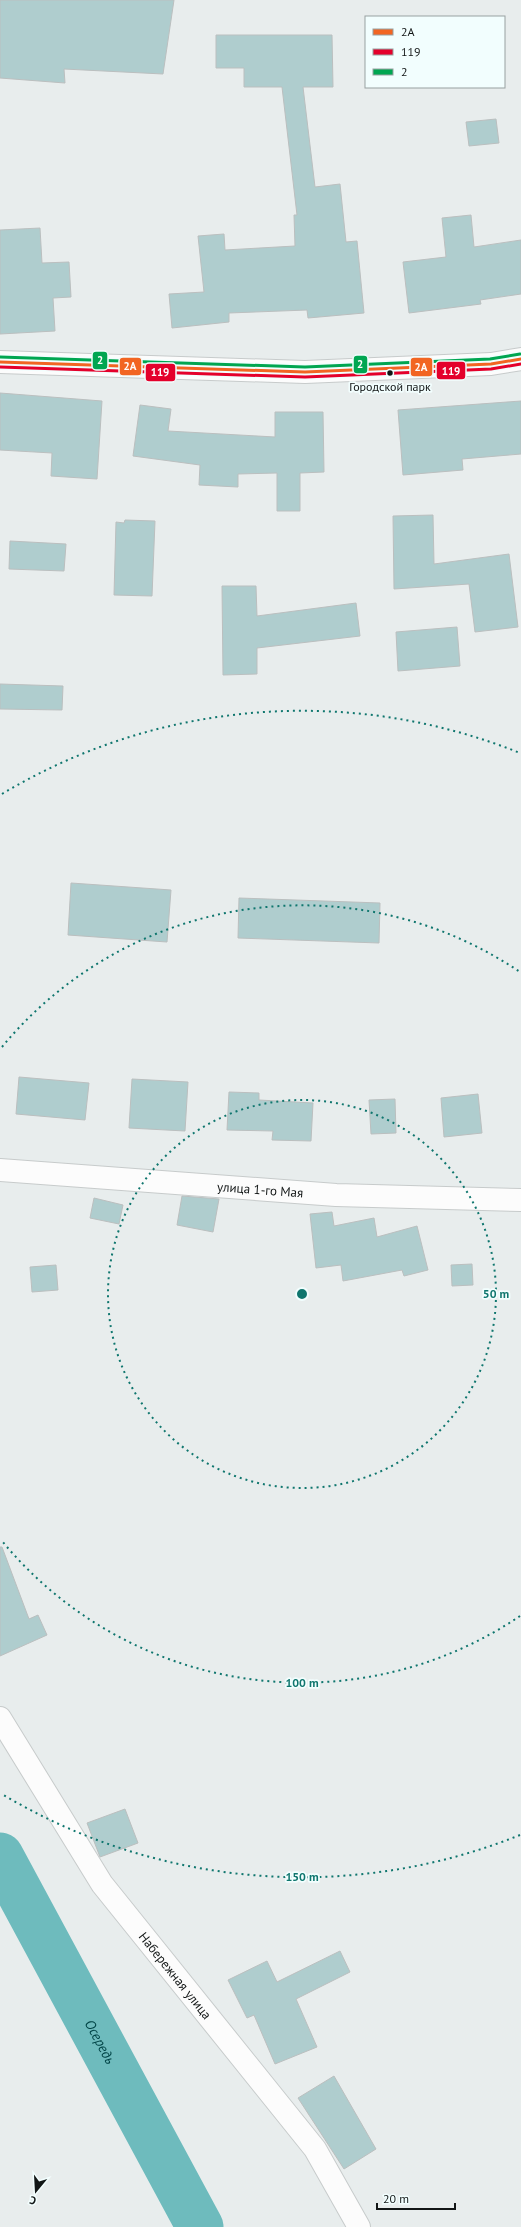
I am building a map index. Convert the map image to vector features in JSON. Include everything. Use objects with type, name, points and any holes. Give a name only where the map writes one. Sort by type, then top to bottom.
[{"type":"street","points":[[0,362],[305,372],[491,364],[521,360]]},
{"type":"street","name":"улица 1-го Мая","points":[[0,1170],[336,1195],[521,1200]]},
{"type":"street","name":"Набережная улица","points":[[0,1718],[102,1884],[315,2149],[359,2227]]},
{"type":"building","points":[[0,0],[174,0],[163,74],[64,69],[65,83],[0,78]]},
{"type":"building","points":[[216,35],[332,35],[333,87],[303,87],[315,187],[340,184],[346,242],[357,241],[364,313],[308,318],[307,310],[229,313],[229,322],[172,328],[169,294],[204,292],[198,236],[224,234],[225,250],[295,246],[294,215],[297,215],[282,87],[244,87],[244,68],[216,68]]},
{"type":"building","points":[[496,119],[499,143],[469,146],[466,122]]},
{"type":"building","points":[[471,215],[474,247],[521,240],[521,294],[480,300],[481,304],[409,313],[403,262],[446,257],[442,218]]},
{"type":"building","points":[[40,228],[42,263],[69,262],[71,297],[53,298],[55,331],[0,334],[0,230]]},
{"type":"building","points":[[0,393],[102,401],[97,479],[51,476],[52,453],[0,450]]},
{"type":"building","points":[[521,401],[521,454],[462,459],[463,470],[403,475],[398,410]]},
{"type":"building","points":[[140,405],[171,409],[168,431],[275,437],[275,412],[323,412],[324,472],[300,473],[300,511],[277,511],[277,473],[238,474],[238,487],[199,485],[200,465],[133,456]]},
{"type":"building","points":[[433,515],[434,564],[509,554],[518,627],[475,632],[469,584],[394,589],[393,516]]},
{"type":"building","points":[[125,520],[155,521],[152,596],[114,595],[116,522],[124,523]]},
{"type":"building","points":[[10,541],[66,544],[64,571],[9,569]]},
{"type":"building","points":[[222,586],[256,586],[257,616],[356,603],[360,636],[257,648],[257,674],[223,675]]},
{"type":"building","points":[[457,627],[460,666],[398,671],[396,632]]},
{"type":"building","points":[[0,684],[63,686],[62,710],[0,709]]},
{"type":"building","points":[[71,883],[171,890],[167,942],[68,935]]},
{"type":"building","points":[[239,898],[380,903],[379,943],[238,938]]},
{"type":"building","points":[[19,1077],[89,1083],[85,1120],[16,1114]]},
{"type":"building","points":[[132,1079],[188,1082],[185,1131],[129,1128]]},
{"type":"building","points":[[229,1092],[259,1093],[259,1100],[313,1103],[311,1141],[272,1140],[273,1131],[227,1130]]},
{"type":"building","points":[[478,1094],[482,1133],[444,1137],[441,1098]]},
{"type":"building","points":[[395,1099],[396,1133],[371,1134],[369,1100]]},
{"type":"building","points":[[182,1196],[219,1199],[213,1232],[177,1225]]},
{"type":"building","points":[[94,1198],[123,1205],[119,1224],[90,1218]]},
{"type":"building","points":[[332,1212],[334,1226],[374,1218],[377,1237],[417,1226],[428,1270],[404,1276],[402,1270],[343,1281],[341,1265],[316,1268],[310,1214]]},
{"type":"building","points":[[472,1264],[473,1285],[452,1286],[451,1265]]},
{"type":"building","points":[[56,1265],[58,1290],[32,1292],[30,1267]]},
{"type":"building","points":[[0,1547],[2,1547],[29,1619],[38,1615],[47,1635],[0,1656]]},
{"type":"building","points":[[125,1809],[138,1843],[100,1857],[87,1823]]},
{"type":"building","points":[[340,1951],[350,1972],[296,1999],[317,2047],[275,2064],[254,2015],[247,2018],[228,1980],[267,1961],[277,1982]]},
{"type":"building","points":[[334,2076],[376,2149],[344,2169],[298,2098]]},
{"type":"waterway","name":"Осередь","points":[[0,1856],[200,2227]]},
{"type":"transit line","name":"2","points":[[0,357],[305,367],[490,359],[520,354]]},
{"type":"transit line","name":"2А","points":[[0,362],[305,372],[491,364],[521,359]]},
{"type":"transit line","name":"119","points":[[0,367],[305,377],[491,369],[521,364]]},
{"type":"place","name":"Городской парк","points":[[390,373]]}]
